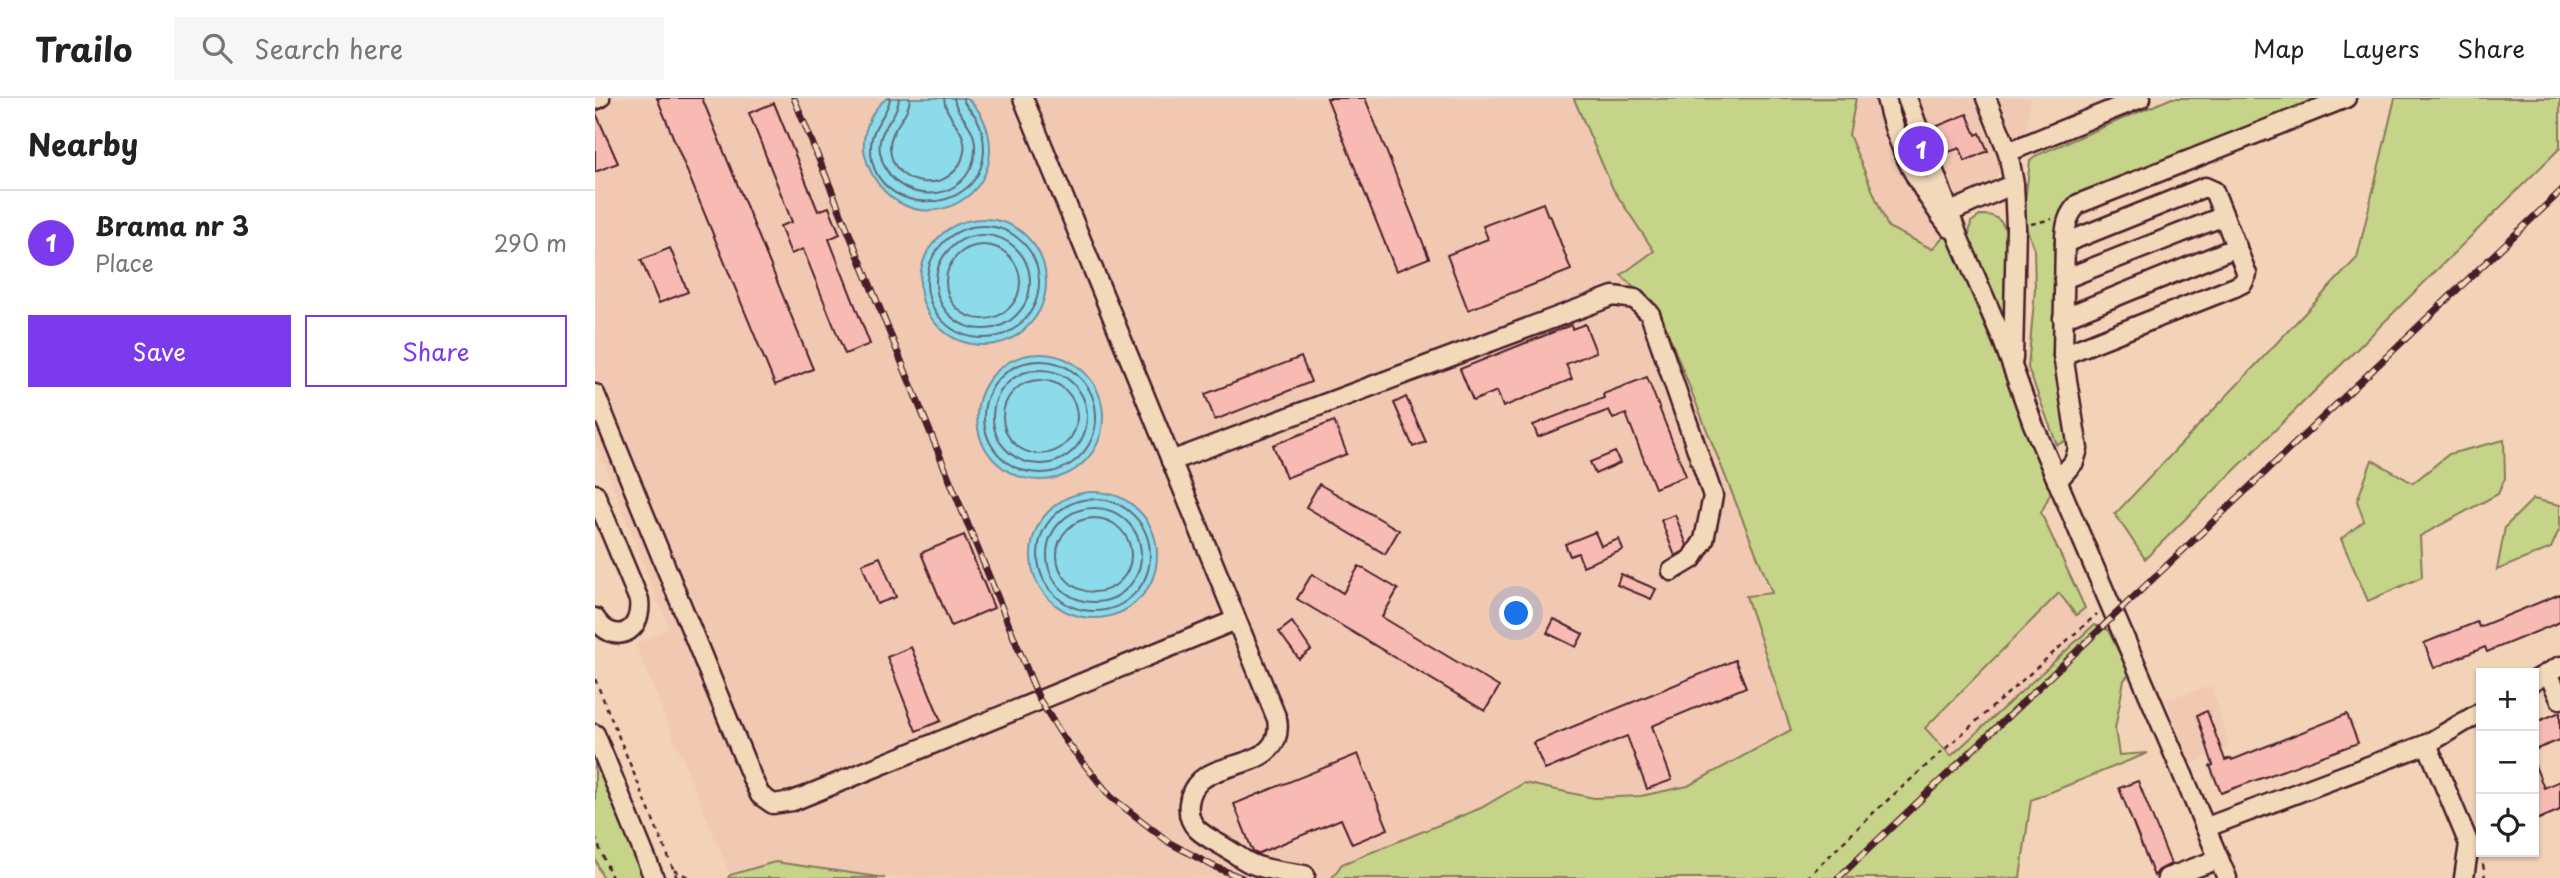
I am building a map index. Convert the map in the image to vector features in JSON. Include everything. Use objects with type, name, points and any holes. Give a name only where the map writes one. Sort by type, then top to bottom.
[{"type":"street","points":[[595,100],[600,98]]},
{"type":"street","points":[[1023,98],[1277,719],[1279,729],[1271,747],[1264,754],[1199,781],[1190,797],[1189,814],[1197,829],[1251,864],[1305,875]]},
{"type":"street","points":[[1886,98],[1892,126],[1909,167],[1945,214],[1959,239],[2057,481],[2227,878]]},
{"type":"street","points":[[1907,98],[1945,214]]},
{"type":"street","points":[[1986,98],[2008,152],[2014,184],[2016,227],[2013,367]]},
{"type":"street","points":[[2008,152],[2141,98]]},
{"type":"street","points":[[2057,481],[2074,462],[2078,438],[2063,355],[2063,318],[2066,222],[2078,204],[2346,98]]},
{"type":"street","points":[[1945,214],[2014,184]]},
{"type":"street","points":[[2063,355],[2243,283],[2247,274],[2214,191],[2205,187],[2064,243]]},
{"type":"street","points":[[2064,279],[2224,216]]},
{"type":"street","points":[[2063,318],[2237,247]]},
{"type":"street","points":[[1171,461],[1613,296],[1635,299],[1650,314],[1713,496],[1704,540],[1692,559],[1672,572]]},
{"type":"street","points":[[595,394],[752,778],[760,796],[773,804],[793,801],[1236,620]]},
{"type":"street","points":[[2049,461],[2078,438]]},
{"type":"street","points":[[595,494],[639,600],[640,611],[638,621],[627,633],[610,631],[600,626],[595,618]]},
{"type":"street","points":[[2547,673],[2560,699]]},
{"type":"street","points":[[2207,827],[2427,744],[2476,715]]},
{"type":"street","points":[[595,734],[653,878]]},
{"type":"street","points":[[2427,744],[2469,844],[2464,878]]},
{"type":"street","points":[[2167,878],[2219,859]]},
{"type":"path","points":[[2027,227],[2056,217]]},
{"type":"path","points":[[1807,878],[1872,814],[2110,603]]},
{"type":"path","points":[[595,679],[677,878]]},
{"type":"path","points":[[595,836],[612,878]]},
{"type":"shaded area","points":[[595,98],[1576,98],[1613,189],[1654,251],[1621,275],[1656,309],[1772,593],[1746,597],[1791,730],[1688,786],[1641,796],[1594,798],[1524,783],[1481,808],[1342,864],[1332,878],[885,878],[775,862],[730,875],[635,644],[669,628],[595,442]]},
{"type":"shaded area","points":[[1856,98],[2031,98],[2026,137],[1991,184],[1932,249],[1888,227],[1849,135]]},
{"type":"shaded area","points":[[2059,593],[2076,615],[2085,608],[2094,625],[1951,756],[1924,727]]},
{"type":"shaded area","points":[[2212,686],[2229,746],[2191,765],[2166,699]]},
{"type":"green space","points":[[1856,98],[1849,135],[1888,227],[1932,249],[1947,233],[2052,490],[2041,513],[2085,608],[2076,615],[2059,593],[1925,728],[1951,756],[2094,625],[2108,630],[2130,674],[2124,680],[2115,729],[2119,755],[2148,753],[2031,800],[2020,878],[1332,878],[1342,864],[1481,808],[1524,783],[1594,798],[1641,796],[1688,786],[1791,730],[1746,596],[1772,593],[1660,313],[1621,275],[1654,251],[1613,189],[1574,99]]},
{"type":"green space","points":[[2172,98],[2318,98],[2070,198],[2055,232],[2056,375],[2069,430],[2066,441],[2057,445],[2028,368],[2035,289],[2034,249],[2023,218],[2030,161],[2037,155]]},
{"type":"green space","points":[[2395,98],[2560,98],[2560,148],[2145,559],[2115,514],[2357,258]]},
{"type":"green space","points":[[1981,215],[1989,215],[2001,222],[2008,240],[2006,317],[2002,316],[1968,240],[1971,222]]},
{"type":"green space","points":[[2504,440],[2505,478],[2498,494],[2420,536],[2422,577],[2368,601],[2341,539],[2364,521],[2357,501],[2372,460],[2413,483],[2449,454]]},
{"type":"green space","points":[[2533,499],[2560,505],[2560,528],[2551,548],[2497,570],[2505,527]]},
{"type":"green space","points":[[595,752],[646,878],[603,878],[595,859]]},
{"type":"green space","points":[[775,862],[885,878],[728,878],[730,875]]},
{"type":"water","points":[[887,98],[967,98],[977,108],[988,133],[989,161],[978,186],[968,196],[952,206],[920,210],[891,197],[880,186],[865,155],[864,139],[868,123],[876,109]]},
{"type":"water","points":[[983,219],[1007,224],[1028,237],[1041,258],[1046,282],[1041,306],[1028,327],[1007,340],[983,345],[959,340],[938,327],[925,306],[920,282],[925,258],[938,237],[959,224]]},
{"type":"water","points":[[1040,354],[1064,359],[1085,372],[1098,393],[1103,417],[1098,441],[1085,462],[1064,475],[1040,480],[1016,475],[995,462],[982,441],[977,417],[982,393],[995,372],[1016,359]]},
{"type":"water","points":[[1094,492],[1118,497],[1139,510],[1152,531],[1157,555],[1152,579],[1139,600],[1118,613],[1094,618],[1070,613],[1049,600],[1036,579],[1031,555],[1036,531],[1049,510],[1070,497]]},
{"type":"building","points":[[657,98],[702,98],[813,369],[775,385]]},
{"type":"building","points":[[1327,98],[1365,98],[1429,258],[1396,271]]},
{"type":"building","points":[[774,103],[818,211],[829,207],[840,234],[829,239],[870,344],[845,354],[803,249],[791,254],[780,226],[792,222],[749,113]]},
{"type":"building","points":[[595,111],[618,163],[595,172]]},
{"type":"building","points":[[1967,114],[1976,135],[1980,133],[1988,151],[1965,161],[1960,148],[1940,155],[1930,129]]},
{"type":"building","points":[[1543,203],[1571,270],[1468,310],[1447,255],[1488,239],[1483,226]]},
{"type":"building","points":[[670,248],[688,292],[659,303],[641,260]]},
{"type":"building","points":[[1585,324],[1596,352],[1566,364],[1572,379],[1503,407],[1497,391],[1473,401],[1460,369],[1571,325],[1572,329]]},
{"type":"building","points":[[1301,357],[1311,382],[1215,420],[1205,394]]},
{"type":"building","points":[[1647,377],[1686,476],[1655,488],[1626,414],[1613,419],[1609,410],[1538,437],[1533,425],[1604,398],[1603,394]]},
{"type":"building","points":[[1406,397],[1426,442],[1413,447],[1394,403]]},
{"type":"building","points":[[1334,421],[1347,454],[1286,478],[1273,445]]},
{"type":"building","points":[[1615,452],[1620,463],[1595,474],[1590,462]]},
{"type":"building","points":[[1319,484],[1399,530],[1385,554],[1306,507]]},
{"type":"building","points":[[1675,515],[1687,545],[1684,551],[1675,556],[1661,520]]},
{"type":"building","points":[[1595,532],[1601,546],[1619,539],[1623,550],[1583,566],[1578,553],[1570,556],[1565,544]]},
{"type":"building","points":[[964,535],[994,608],[951,626],[921,553]]},
{"type":"building","points":[[880,557],[896,597],[877,604],[862,564]]},
{"type":"building","points":[[1359,566],[1398,589],[1382,617],[1499,687],[1485,711],[1297,599],[1312,574],[1343,593]]},
{"type":"building","points":[[1621,574],[1656,589],[1651,599],[1617,585]]},
{"type":"building","points":[[2560,594],[2560,622],[2487,652],[2485,647],[2434,668],[2424,643],[2477,622],[2479,627]]},
{"type":"building","points":[[1554,619],[1583,634],[1576,647],[1547,633]]},
{"type":"building","points":[[1292,622],[1311,650],[1299,659],[1279,632]]},
{"type":"building","points":[[911,647],[941,721],[916,731],[887,657]]},
{"type":"building","points":[[1735,660],[1746,687],[1652,726],[1672,780],[1647,789],[1627,736],[1545,770],[1533,743]]},
{"type":"building","points":[[2207,711],[2225,760],[2232,760],[2347,714],[2358,743],[2221,793],[2210,766],[2213,765],[2197,715]]},
{"type":"building","points":[[2560,712],[2560,740],[2539,748],[2539,721]]},
{"type":"building","points":[[1358,754],[1388,829],[1352,844],[1341,819],[1257,854],[1253,852],[1234,804]]},
{"type":"building","points":[[2539,776],[2544,788],[2560,781],[2560,810],[2539,819]]},
{"type":"building","points":[[2138,781],[2171,864],[2154,876],[2119,788]]},
{"type":"railway","points":[[794,98],[1039,699],[1065,740],[1111,797],[1170,843],[1242,878]]},
{"type":"railway","points":[[1838,878],[2560,192]]},
{"type":"place","name":"Brama nr 3","points":[[1921,149]]}]
